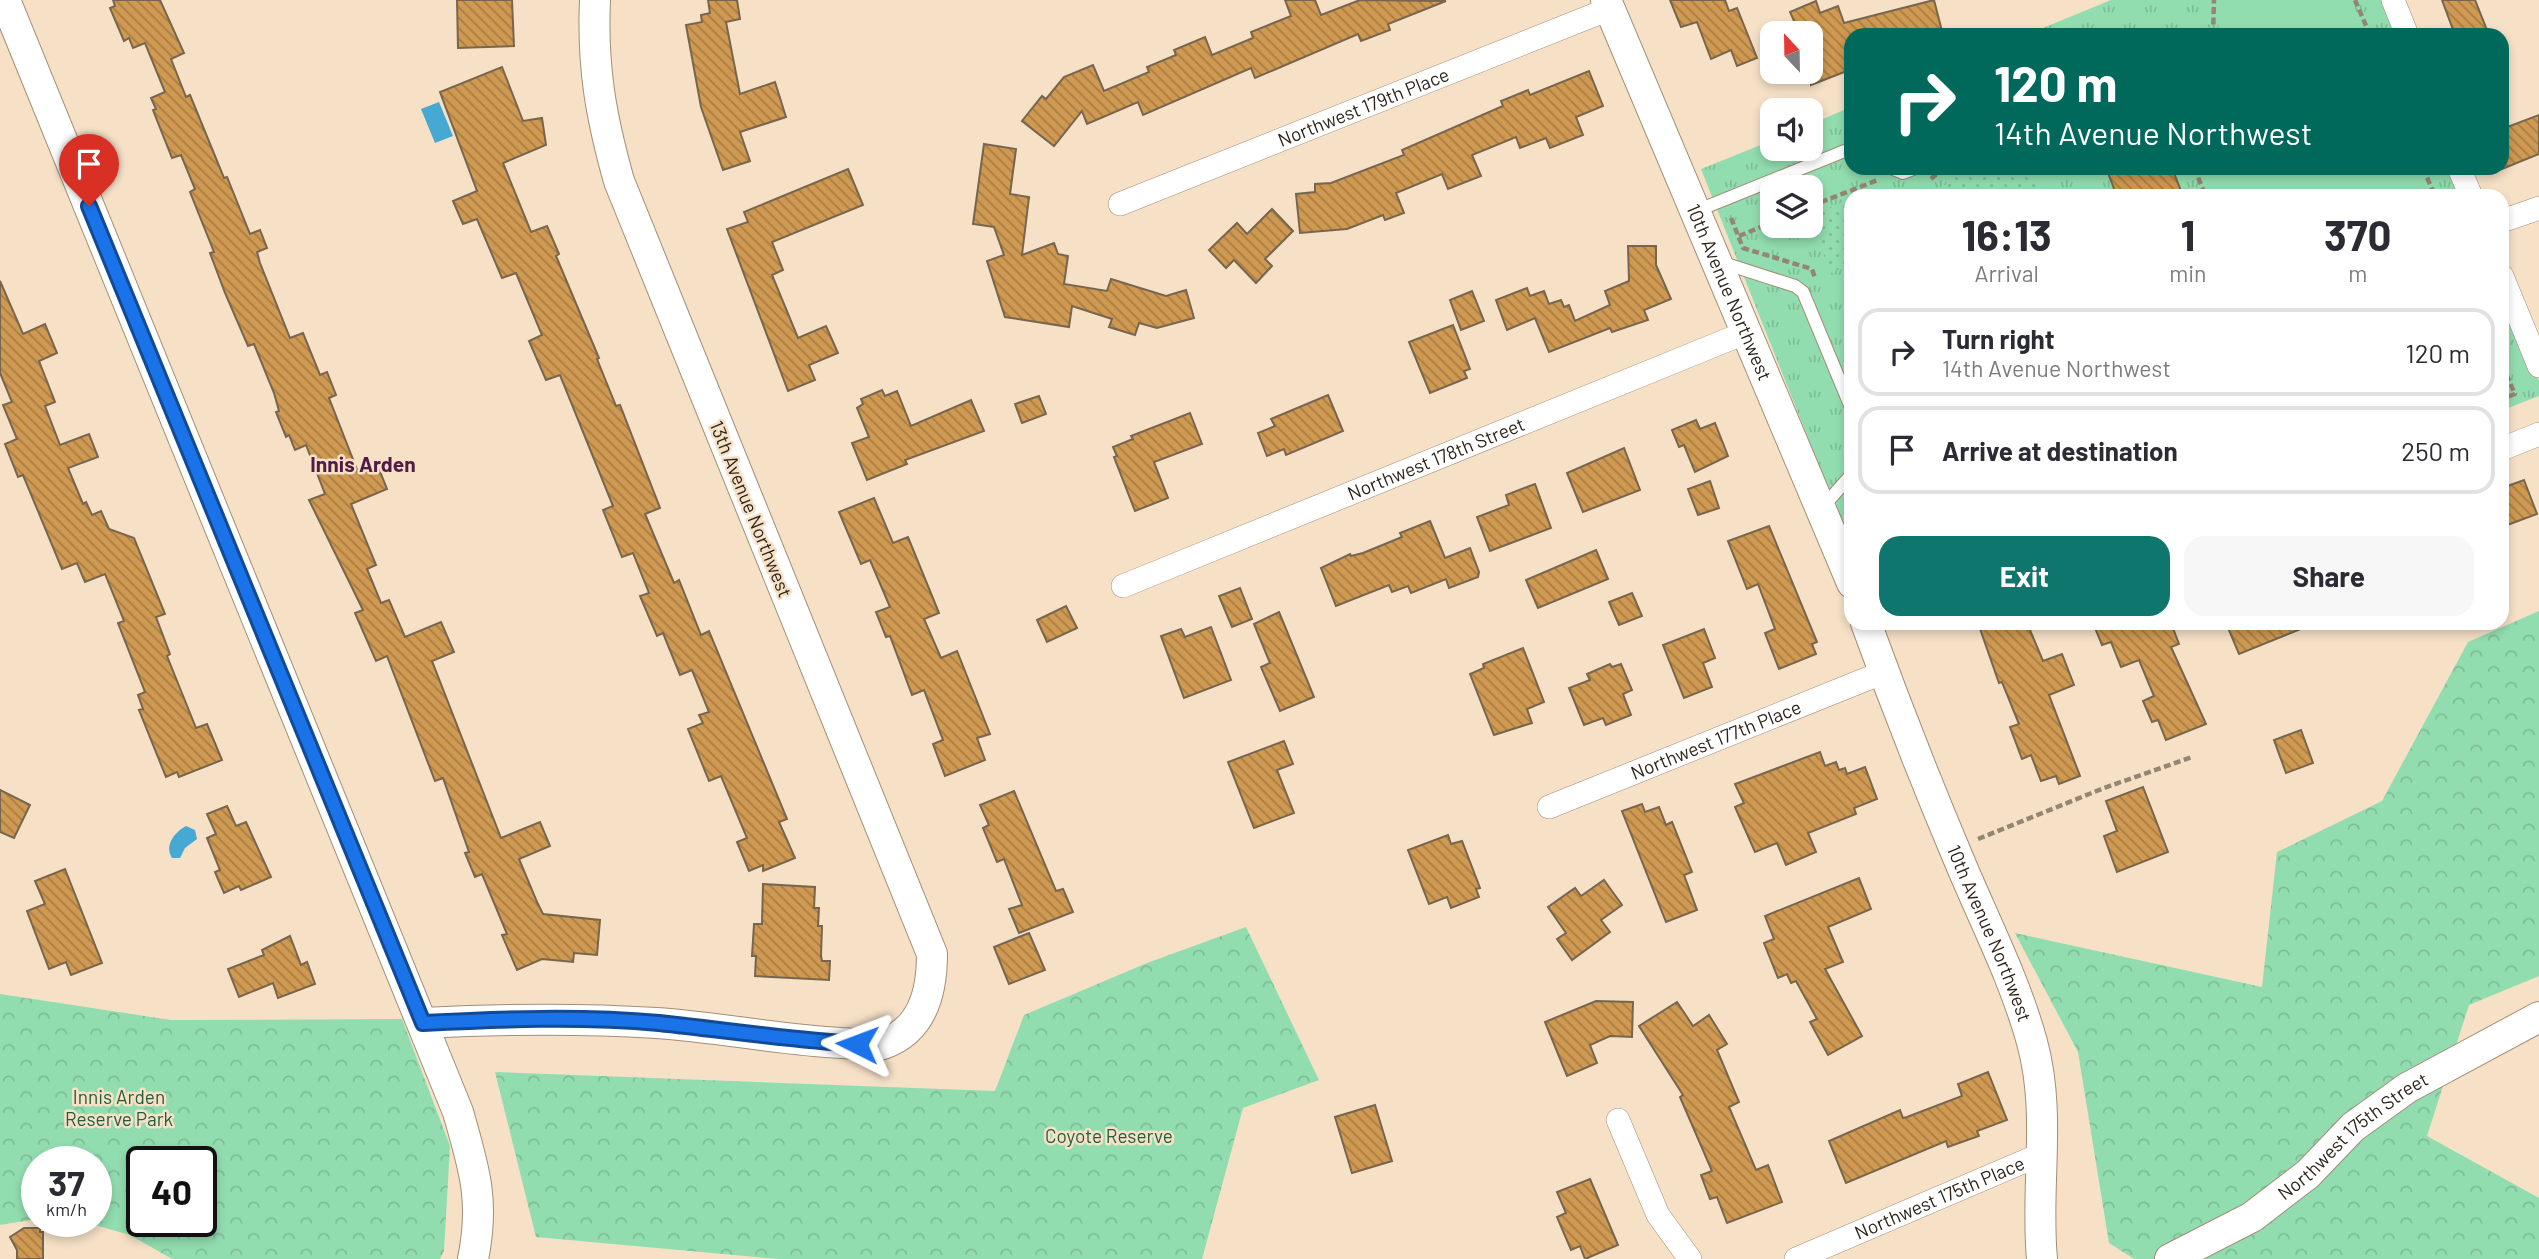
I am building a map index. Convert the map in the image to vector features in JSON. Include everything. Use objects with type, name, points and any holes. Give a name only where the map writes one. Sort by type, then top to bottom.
[{"type":"street","points":[[5,0],[458,1112],[478,1180],[480,1226],[473,1259]]},
{"type":"street","name":"13th Avenue Northwest","points":[[423,1023],[512,1019],[657,1023],[785,1040],[881,1045],[902,1034],[924,1009],[932,985],[932,954],[619,181],[600,113],[593,45],[595,0]]},
{"type":"street","points":[[2393,0],[2404,28]]},
{"type":"street","name":"Northwest 179th Place","points":[[1119,204],[1607,4]]},
{"type":"street","name":"10th Avenue Northwest","points":[[1607,4],[1822,508],[1844,549]]},
{"type":"street","points":[[2509,219],[2539,208]]},
{"type":"street","points":[[2509,293],[2539,366]]},
{"type":"street","name":"Northwest 178th Street","points":[[1123,586],[1747,332]]},
{"type":"street","points":[[2509,446],[2539,434]]},
{"type":"street","name":"10th Avenue Northwest","points":[[1869,630],[1954,848],[2006,970],[2032,1042],[2041,1087],[2044,1153],[2042,1259]]},
{"type":"street","name":"Northwest 177th Place","points":[[1549,807],[1884,672]]},
{"type":"street","name":"Northwest 175th Street","points":[[2170,1259],[2252,1217],[2308,1174],[2353,1127],[2407,1088],[2539,1017]]},
{"type":"street","points":[[1618,1120],[1658,1215],[1690,1259]]},
{"type":"street","name":"Northwest 175th Place","points":[[1796,1259],[2044,1153]]},
{"type":"lane","points":[[1696,211],[1844,151]]},
{"type":"lane","points":[[1717,260],[1795,286],[1803,292],[1844,391]]},
{"type":"lane","points":[[1822,508],[1844,483]]},
{"type":"path","points":[[2213,28],[2214,0]]},
{"type":"path","points":[[2356,0],[2367,28]]},
{"type":"path","points":[[1926,182],[1934,175]]},
{"type":"path","points":[[1853,189],[1877,179],[1888,186]]},
{"type":"path","points":[[1823,201],[1844,192]]},
{"type":"path","points":[[1739,236],[1760,227]]},
{"type":"path","points":[[2509,381],[2515,394],[2509,396]]},
{"type":"path","points":[[1954,848],[2104,788],[2192,757]]},
{"type":"green space","points":[[2111,0],[2388,0],[2399,28],[2043,28]]},
{"type":"green space","points":[[2220,0],[2351,0],[2363,28],[2218,28]]},
{"type":"green space","points":[[1844,110],[1844,175],[2458,175],[2463,189],[1844,189],[1844,528],[1701,169],[1760,145],[1760,161],[1823,161],[1823,119]]},
{"type":"green space","points":[[1947,175],[2034,175],[2038,185],[2029,189],[1935,189],[1950,183]]},
{"type":"green space","points":[[2203,175],[2422,175],[2427,189],[2208,189]]},
{"type":"green space","points":[[1844,202],[1844,267],[1831,273],[1817,238],[1823,238],[1823,210]]},
{"type":"green space","points":[[2509,306],[2539,381],[2539,396],[2509,408]]},
{"type":"green space","points":[[2539,611],[2539,976],[2469,1005],[2427,1136],[2539,1198],[2539,1259],[2134,1259],[2109,1243],[2078,1052],[2015,933],[2262,987],[2277,852],[2382,801],[2468,642],[2495,630],[2509,630],[2509,624]]},
{"type":"green space","name":"Coyote Reserve","points":[[1246,927],[1319,1080],[1243,1108],[1202,1259],[778,1259],[536,1237],[495,1072],[995,1091],[1024,1015],[1147,963]]},
{"type":"green space","name":"Innis Arden Reserve Park","points":[[0,994],[171,1020],[402,1019],[450,1146],[444,1251],[440,1259],[172,1259],[134,1237],[217,1237],[217,1146],[126,1146],[126,1234],[112,1230],[112,1146],[21,1146],[21,1222],[0,1225]]},
{"type":"water","points":[[439,102],[453,136],[435,143],[421,109]]},
{"type":"water","points":[[186,826],[195,830],[197,839],[185,848],[180,858],[172,858],[169,848],[172,839]]},
{"type":"building","points":[[113,0],[160,0],[184,53],[171,59],[186,97],[190,95],[250,234],[260,230],[267,248],[257,252],[260,263],[290,338],[303,333],[320,375],[327,372],[336,395],[329,398],[358,472],[377,464],[387,489],[351,504],[376,565],[367,569],[381,603],[389,600],[405,637],[441,622],[454,652],[432,661],[501,838],[540,822],[550,846],[519,859],[537,902],[543,914],[600,920],[597,955],[574,953],[573,962],[542,959],[517,970],[502,935],[507,934],[482,874],[475,877],[465,853],[469,852],[443,778],[435,781],[387,656],[376,661],[355,613],[363,610],[309,500],[325,494],[306,445],[295,450],[289,435],[286,437],[276,412],[279,411],[274,393],[254,344],[248,346],[225,293],[210,253],[214,252],[190,192],[195,189],[181,155],[172,158],[153,110],[156,109],[151,98],[165,92],[145,43],[133,48],[129,38],[124,41],[110,8],[115,6]]},
{"type":"building","points":[[457,0],[512,0],[514,46],[458,48]]},
{"type":"building","points":[[708,0],[737,0],[740,19],[726,22],[740,94],[775,82],[786,117],[740,132],[750,161],[723,170],[701,107],[686,25],[702,22],[701,15],[710,13]]},
{"type":"building","points":[[1285,0],[1315,0],[1321,15],[1360,0],[1446,1],[1388,24],[1390,30],[1361,41],[1358,34],[1255,78],[1251,68],[1143,115],[1138,102],[1087,124],[1082,111],[1054,146],[1022,121],[1042,96],[1046,99],[1064,77],[1093,65],[1104,91],[1149,72],[1147,67],[1176,55],[1174,50],[1205,37],[1212,55],[1253,38],[1251,32],[1291,16]]},
{"type":"building","points":[[1670,0],[1725,0],[1729,11],[1737,8],[1757,58],[1737,66],[1731,50],[1711,59],[1697,22],[1681,27]]},
{"type":"building","points":[[1934,0],[1941,28],[1844,28],[1844,72],[1824,80],[1824,21],[1794,21],[1790,12],[1816,1],[1820,13],[1838,6],[1844,23]]},
{"type":"building","points":[[2442,0],[2475,0],[2486,28],[2452,28]]},
{"type":"building","points":[[502,67],[523,121],[542,118],[546,145],[503,163],[531,232],[547,226],[559,254],[556,256],[599,358],[597,359],[616,406],[620,405],[660,508],[645,514],[674,583],[679,580],[701,635],[709,631],[787,819],[779,822],[795,858],[763,871],[763,865],[749,871],[737,842],[747,838],[721,776],[709,781],[688,729],[703,723],[699,715],[709,712],[692,670],[680,675],[663,633],[657,636],[640,596],[649,593],[633,553],[622,557],[603,510],[613,506],[560,375],[546,380],[529,341],[542,335],[516,273],[502,278],[477,219],[463,224],[453,201],[477,191],[440,92]]},
{"type":"building","points":[[1589,71],[1603,106],[1576,117],[1583,135],[1550,148],[1546,138],[1520,148],[1516,137],[1472,155],[1481,176],[1448,189],[1442,174],[1396,193],[1404,213],[1385,220],[1383,215],[1347,229],[1300,233],[1296,194],[1315,192],[1315,184],[1331,183],[1404,155],[1402,150],[1503,106],[1501,101],[1528,90],[1530,95]]},
{"type":"building","points":[[2539,115],[2539,154],[2509,166],[2509,126]]},
{"type":"building","points":[[984,144],[1016,149],[1010,194],[1029,197],[1022,255],[1054,243],[1058,254],[1068,256],[1064,284],[1107,291],[1111,279],[1166,296],[1186,290],[1194,318],[1157,328],[1139,323],[1135,335],[1109,327],[1112,319],[1072,306],[1069,327],[1005,317],[987,261],[1004,255],[994,227],[973,224]]},
{"type":"building","points":[[848,169],[863,205],[772,242],[783,270],[772,275],[798,338],[826,326],[838,353],[809,365],[815,380],[788,391],[727,229],[748,222],[744,212]]},
{"type":"building","points":[[2109,175],[2175,175],[2180,189],[2114,189]]},
{"type":"building","points":[[1272,209],[1293,231],[1265,259],[1272,266],[1256,283],[1234,260],[1226,268],[1209,250],[1237,223],[1247,234]]},
{"type":"building","points":[[1628,246],[1656,246],[1656,265],[1671,299],[1644,310],[1648,320],[1612,332],[1610,328],[1549,352],[1535,318],[1507,330],[1496,300],[1527,288],[1530,296],[1544,291],[1549,304],[1561,300],[1564,307],[1569,305],[1575,321],[1610,305],[1605,291],[1629,281]]},
{"type":"building","points":[[0,281],[23,334],[45,324],[57,353],[39,361],[55,402],[45,406],[60,445],[89,434],[98,457],[68,468],[83,504],[86,502],[92,515],[101,511],[109,529],[134,538],[165,614],[156,617],[170,654],[167,656],[196,728],[207,724],[222,760],[179,777],[177,772],[166,777],[139,710],[143,709],[138,695],[145,692],[118,623],[124,621],[105,574],[85,582],[77,563],[62,569],[23,475],[18,477],[5,444],[17,439],[3,405],[12,402],[0,373]]},
{"type":"building","points":[[1472,291],[1484,321],[1461,330],[1450,300]]},
{"type":"building","points":[[1453,325],[1470,369],[1464,371],[1467,378],[1430,393],[1409,342]]},
{"type":"building","points":[[882,390],[885,396],[897,391],[911,426],[971,400],[984,431],[905,460],[907,464],[867,480],[852,443],[869,437],[857,408],[863,404],[861,399]]},
{"type":"building","points":[[1328,395],[1343,431],[1286,455],[1284,449],[1267,456],[1258,433],[1275,426],[1271,419]]},
{"type":"building","points":[[1039,396],[1046,414],[1022,423],[1015,404]]},
{"type":"building","points":[[1190,413],[1202,444],[1154,462],[1168,498],[1135,511],[1114,457],[1117,456],[1113,447],[1133,439],[1131,436]]},
{"type":"building","points":[[1696,420],[1700,429],[1715,423],[1728,456],[1695,472],[1684,445],[1679,447],[1672,430]]},
{"type":"building","points":[[1624,448],[1640,490],[1583,512],[1567,473]]},
{"type":"building","points":[[2524,480],[2537,514],[2509,524],[2509,485]]},
{"type":"building","points":[[1710,481],[1719,508],[1698,515],[1688,489]]},
{"type":"building","points":[[1535,484],[1551,528],[1490,551],[1477,517],[1509,505],[1506,495]]},
{"type":"building","points":[[874,498],[893,543],[908,537],[939,613],[924,619],[941,658],[957,651],[990,734],[977,738],[985,760],[945,776],[933,744],[943,740],[924,690],[912,695],[890,636],[886,637],[876,612],[890,607],[870,560],[861,564],[839,512]]},
{"type":"building","points":[[1430,521],[1445,558],[1470,548],[1479,572],[1478,577],[1449,588],[1446,579],[1411,593],[1408,586],[1392,592],[1389,585],[1336,606],[1321,568],[1350,554],[1363,553],[1402,537],[1400,533]]},
{"type":"building","points":[[1769,526],[1817,642],[1812,644],[1816,654],[1779,669],[1765,633],[1775,629],[1758,584],[1747,589],[1728,541]]},
{"type":"building","points":[[1596,550],[1608,579],[1538,608],[1526,580]]},
{"type":"building","points":[[1240,588],[1252,619],[1232,627],[1219,596]]},
{"type":"building","points":[[1632,593],[1642,616],[1619,625],[1609,602]]},
{"type":"building","points":[[1066,606],[1077,628],[1047,642],[1037,620]]},
{"type":"building","points":[[1279,612],[1314,697],[1280,711],[1261,667],[1270,663],[1254,624]]},
{"type":"building","points":[[1211,627],[1231,680],[1184,698],[1161,636],[1181,629],[1185,637]]},
{"type":"building","points":[[1704,629],[1715,658],[1703,663],[1712,687],[1684,698],[1663,645]]},
{"type":"building","points":[[1980,630],[2030,630],[2043,661],[2062,654],[2074,685],[2049,695],[2080,776],[2059,784],[2056,776],[2041,781],[2031,755],[2022,759],[2010,727],[2019,724],[2002,682],[1999,683]]},
{"type":"building","points":[[2096,630],[2174,630],[2179,644],[2171,647],[2206,724],[2166,740],[2158,720],[2152,722],[2143,701],[2154,696],[2139,660],[2121,667],[2111,642],[2102,645]]},
{"type":"building","points":[[2229,630],[2298,630],[2239,654]]},
{"type":"building","points":[[1523,648],[1544,702],[1527,709],[1532,723],[1494,735],[1470,674],[1484,668],[1483,664]]},
{"type":"building","points":[[1610,664],[1612,667],[1621,664],[1632,690],[1623,694],[1631,715],[1606,725],[1603,718],[1584,725],[1569,688],[1590,680],[1587,674]]},
{"type":"building","points":[[2301,730],[2313,763],[2286,773],[2274,740]]},
{"type":"building","points":[[1284,741],[1293,764],[1277,770],[1294,813],[1254,828],[1228,762]]},
{"type":"building","points":[[1820,752],[1825,766],[1836,762],[1839,770],[1845,768],[1847,774],[1865,767],[1877,799],[1854,808],[1856,814],[1808,833],[1816,852],[1786,865],[1777,843],[1755,852],[1735,807],[1744,803],[1735,784]]},
{"type":"building","points":[[2143,787],[2168,852],[2117,872],[2104,836],[2117,831],[2106,801]]},
{"type":"building","points":[[0,790],[30,805],[14,838],[0,832]]},
{"type":"building","points":[[1014,791],[1056,891],[1063,889],[1073,912],[1019,933],[1009,909],[1022,905],[1004,859],[997,862],[983,828],[989,825],[980,805]]},
{"type":"building","points":[[1642,804],[1645,812],[1659,807],[1666,825],[1672,822],[1692,872],[1684,875],[1697,910],[1666,922],[1622,811]]},
{"type":"building","points":[[227,806],[236,826],[246,822],[271,877],[241,890],[239,886],[224,893],[215,872],[220,870],[207,838],[216,834],[207,814]]},
{"type":"building","points":[[1448,835],[1451,844],[1462,841],[1480,888],[1476,889],[1479,897],[1451,908],[1447,897],[1429,904],[1408,850]]},
{"type":"building","points":[[65,869],[102,963],[71,975],[66,962],[49,969],[27,911],[45,904],[35,881]]},
{"type":"building","points":[[1859,878],[1871,909],[1828,927],[1843,962],[1825,969],[1862,1036],[1828,1055],[1810,1022],[1817,1019],[1796,981],[1791,983],[1787,974],[1778,978],[1764,943],[1774,939],[1765,916]]},
{"type":"building","points":[[1604,880],[1622,905],[1601,920],[1610,932],[1572,960],[1557,939],[1566,933],[1548,907],[1575,888],[1581,896]]},
{"type":"building","points":[[763,884],[815,887],[814,908],[819,908],[818,926],[822,926],[821,956],[822,961],[830,961],[829,980],[755,976],[756,956],[752,956],[754,924],[762,924]]},
{"type":"building","points":[[1029,933],[1045,970],[1009,984],[994,947]]},
{"type":"building","points":[[290,936],[301,965],[307,962],[315,984],[278,998],[273,983],[239,997],[228,969],[264,955],[262,950]]},
{"type":"building","points":[[1596,1001],[1633,1002],[1632,1037],[1610,1036],[1590,1045],[1597,1063],[1567,1076],[1545,1022]]},
{"type":"building","points":[[1677,1002],[1693,1026],[1709,1015],[1727,1044],[1717,1050],[1739,1102],[1729,1107],[1756,1170],[1768,1165],[1782,1202],[1727,1223],[1717,1197],[1710,1199],[1701,1175],[1712,1171],[1680,1097],[1683,1095],[1639,1026]]},
{"type":"building","points":[[1988,1072],[2007,1120],[1977,1131],[1979,1136],[1948,1147],[1946,1141],[1846,1183],[1829,1141],[1900,1110],[1903,1118],[1962,1096],[1958,1084]]},
{"type":"building","points":[[1375,1105],[1392,1161],[1352,1173],[1335,1117]]},
{"type":"building","points":[[1590,1179],[1618,1245],[1585,1259],[1580,1246],[1571,1250],[1557,1217],[1566,1213],[1557,1192]]},
{"type":"building","points":[[21,1230],[21,1237],[43,1237],[43,1259],[17,1259],[17,1250],[10,1237]]},
{"type":"district","name":"Innis Arden","points":[[363,465]]},
{"type":"route","points":[[89,206],[423,1023],[512,1019],[657,1023],[785,1040],[857,1044]]}]
